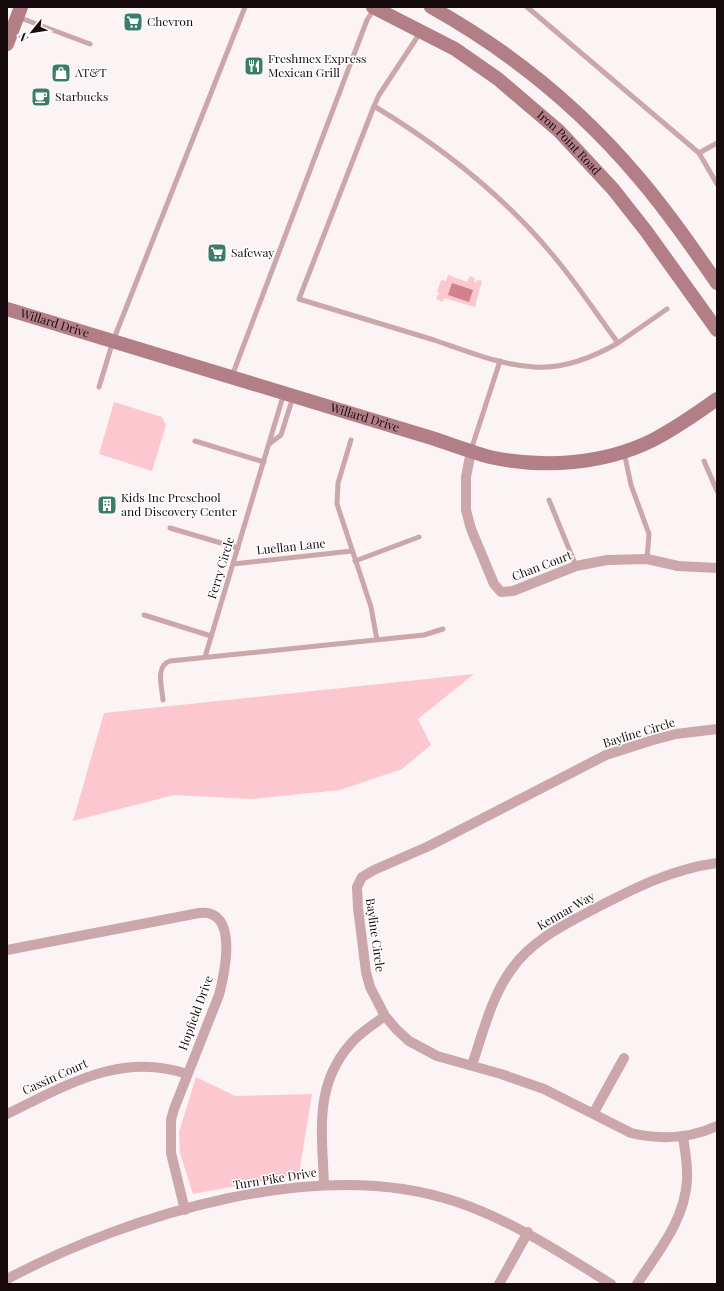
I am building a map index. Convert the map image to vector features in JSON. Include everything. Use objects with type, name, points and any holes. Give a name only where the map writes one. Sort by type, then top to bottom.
[{"type":"main road","name":"Iron Point Road","points":[[374,7],[455,49],[492,75],[559,131],[623,201],[717,330]]},
{"type":"main road","points":[[431,7],[481,37],[524,68],[584,120],[639,178],[672,219],[717,283]]},
{"type":"main road","points":[[7,44],[19,12]]},
{"type":"main road","name":"Willard Drive","points":[[7,309],[289,394],[471,451],[514,461],[548,463],[584,460],[623,451],[652,440],[671,430],[717,399]]},
{"type":"street","name":"Chan Court","points":[[471,451],[466,477],[466,510],[471,529],[496,588],[501,592],[509,592],[576,566],[606,560],[647,559],[678,566],[717,568]]},
{"type":"street","name":"Bayline Circle","points":[[717,729],[676,734],[606,755],[429,846],[374,870],[362,877],[357,888],[356,896],[366,972],[376,1002],[397,1030],[423,1049],[437,1056],[472,1065],[544,1090],[631,1133],[670,1138],[683,1137],[694,1135],[717,1126]]},
{"type":"street","name":"Kennar Way","points":[[472,1065],[492,1004],[499,990],[511,969],[539,941],[558,928],[655,878],[681,870],[717,862]]},
{"type":"street","name":"Hopfield Drive","points":[[7,950],[198,913],[216,915],[220,920],[225,932],[226,960],[224,978],[219,995],[174,1109],[170,1142],[173,1164],[185,1210]]},
{"type":"street","points":[[324,1185],[321,1115],[327,1084],[332,1070],[345,1050],[361,1033],[385,1016]]},
{"type":"street","points":[[593,1114],[624,1058]]},
{"type":"street","name":"Cassin Court","points":[[7,1114],[81,1078],[115,1069],[154,1067],[187,1074]]},
{"type":"street","points":[[637,1284],[671,1230],[681,1211],[687,1179],[683,1137]]},
{"type":"street","name":"Turn Pike Drive","points":[[7,1279],[68,1250],[110,1233],[185,1210],[279,1189],[324,1185],[378,1186],[431,1194],[457,1202],[494,1216],[528,1232],[611,1284]]},
{"type":"street","points":[[499,1284],[528,1232]]},
{"type":"lane","points":[[99,387],[113,341],[245,7]]},
{"type":"lane","points":[[231,377],[365,26],[374,7]]},
{"type":"lane","points":[[527,7],[699,153],[717,184]]},
{"type":"lane","points":[[19,12],[90,44]]},
{"type":"lane","points":[[420,32],[378,95],[299,299],[500,361],[518,365],[551,366],[590,357],[618,343],[667,309]]},
{"type":"lane","points":[[374,106],[444,152],[481,182],[521,220],[568,274],[618,343]]},
{"type":"lane","points":[[699,153],[717,143]]},
{"type":"lane","points":[[471,451],[500,361]]},
{"type":"lane","points":[[269,444],[281,434],[289,394]]},
{"type":"lane","name":"Ferry Circle","points":[[205,657],[269,444],[289,394]]},
{"type":"lane","points":[[351,440],[336,493],[337,504],[371,607],[377,640]]},
{"type":"lane","points":[[195,441],[264,462]]},
{"type":"lane","points":[[623,451],[631,485],[649,534],[647,559]]},
{"type":"lane","points":[[704,461],[717,491]]},
{"type":"lane","points":[[549,500],[576,566]]},
{"type":"lane","points":[[170,528],[238,548]]},
{"type":"lane","points":[[355,561],[420,537]]},
{"type":"lane","name":"Luellan Lane","points":[[233,564],[352,551]]},
{"type":"lane","points":[[144,615],[211,636]]},
{"type":"lane","points":[[163,700],[161,672],[163,664],[174,660],[424,635],[443,629]]},
{"type":"shaded area","points":[[448,275],[467,282],[470,276],[475,278],[474,282],[477,280],[482,281],[475,307],[444,298],[443,302],[436,299],[438,294],[442,294],[437,292],[441,280],[446,281]]},
{"type":"shaded area","points":[[452,283],[473,290],[469,302],[448,295]]},
{"type":"shaded area","points":[[114,402],[162,417],[166,425],[152,471],[99,454]]},
{"type":"shaded area","points":[[474,674],[418,719],[431,745],[402,769],[340,790],[251,799],[174,795],[73,821],[104,713]]},
{"type":"shaded area","points":[[196,1077],[235,1096],[312,1094],[299,1174],[193,1194],[180,1153],[179,1132]]},
{"type":"place","name":"Chevron","points":[[133,22]]},
{"type":"place","name":"Freshmex Express Mexican Grill","points":[[254,66]]},
{"type":"place","name":"AT&T","points":[[61,73]]},
{"type":"place","name":"Starbucks","points":[[41,97]]},
{"type":"place","name":"Safeway","points":[[217,253]]},
{"type":"place","name":"Kids Inc Preschool and Discovery Center","points":[[107,505]]}]
